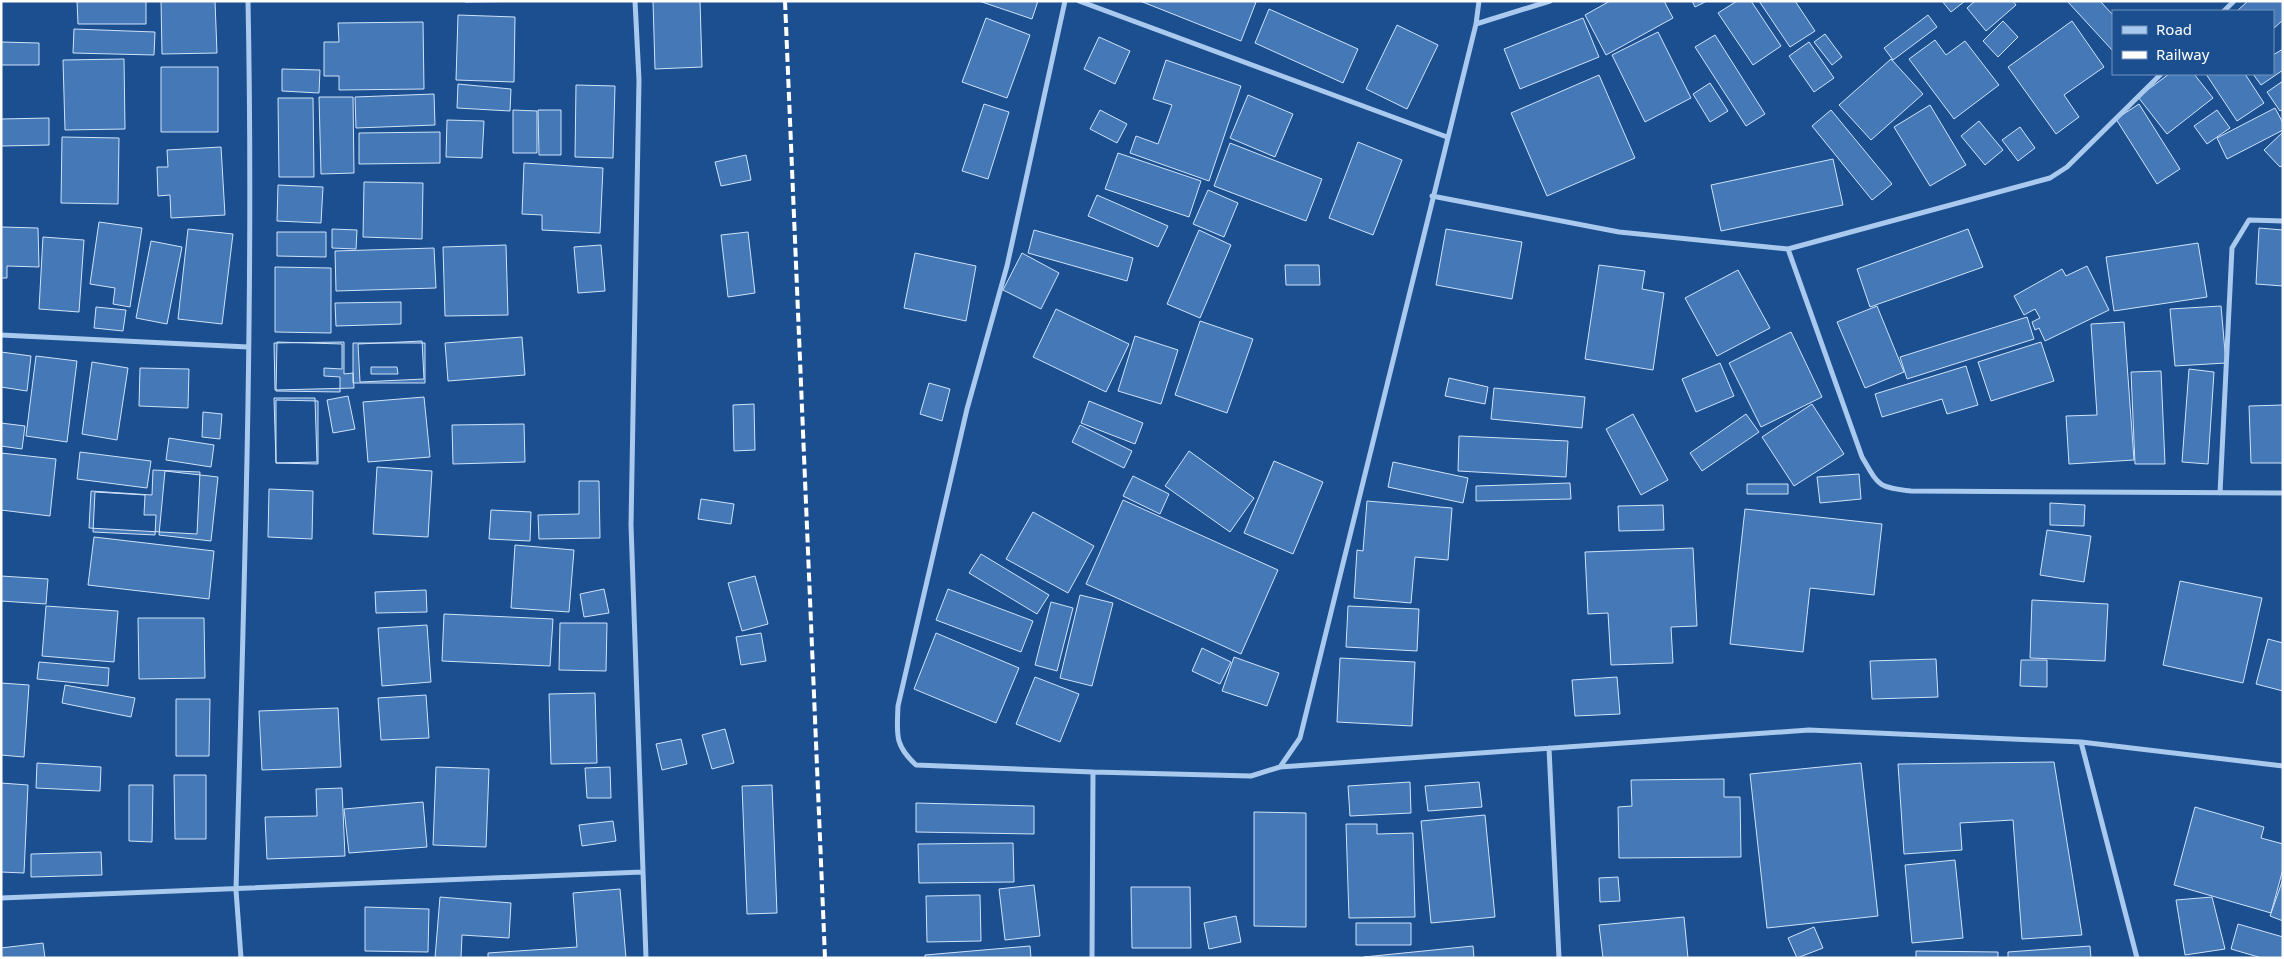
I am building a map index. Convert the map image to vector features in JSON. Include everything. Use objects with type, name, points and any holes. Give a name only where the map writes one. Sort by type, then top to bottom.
[{"type":"street","points":[[241,958],[236,890],[248,347],[250,127],[248,1]]},
{"type":"street","points":[[635,1],[640,80],[631,525],[646,958]]},
{"type":"street","points":[[1065,1],[1007,266],[967,409],[898,706],[897,738],[902,753],[916,765],[1251,776],[1280,766],[1809,730],[2081,742],[2283,766]]},
{"type":"street","points":[[1079,1],[1447,137]]},
{"type":"street","points":[[1280,766],[1300,738],[1432,196],[1476,24],[1478,1]]},
{"type":"street","points":[[1476,24],[1550,1]]},
{"type":"street","points":[[2225,10],[2234,1]]},
{"type":"street","points":[[1432,196],[1619,232],[1788,249],[2050,178],[2067,167],[2160,75]]},
{"type":"street","points":[[2220,492],[2232,248],[2249,220],[2283,221]]},
{"type":"street","points":[[1788,249],[1862,457],[1878,484],[1889,488],[1911,491],[2283,493]]},
{"type":"street","points":[[1,335],[248,347]]},
{"type":"street","points":[[2081,742],[2137,958]]},
{"type":"street","points":[[1549,748],[1560,958]]},
{"type":"street","points":[[1092,958],[1093,772]]},
{"type":"street","points":[[1,898],[236,890],[642,872]]},
{"type":"building","points":[[77,1],[146,1],[146,24],[78,24]]},
{"type":"building","points":[[161,1],[215,1],[217,53],[162,54]]},
{"type":"building","points":[[465,1],[541,1],[465,2]]},
{"type":"building","points":[[653,1],[700,1],[702,67],[655,69]]},
{"type":"building","points":[[979,1],[1038,1],[1032,19]]},
{"type":"building","points":[[1140,1],[1255,1],[1256,2],[1241,41]]},
{"type":"building","points":[[1610,1],[1664,1],[1673,18],[1606,55],[1585,15]]},
{"type":"building","points":[[1692,1],[1707,1],[1695,7]]},
{"type":"building","points":[[1737,1],[1751,1],[1781,46],[1753,65],[1718,13]]},
{"type":"building","points":[[1759,1],[1795,1],[1815,31],[1790,47]]},
{"type":"building","points":[[1942,1],[1965,1],[1951,12]]},
{"type":"building","points":[[1975,1],[2013,1],[2016,5],[1986,31],[1967,8]]},
{"type":"building","points":[[2067,1],[2100,1],[2112,14],[2112,50]]},
{"type":"building","points":[[2248,1],[2283,1],[2283,20],[2274,28],[2274,10],[2238,10]]},
{"type":"building","points":[[1269,9],[1358,49],[1343,83],[1255,43]]},
{"type":"building","points":[[458,15],[515,17],[514,82],[456,80]]},
{"type":"building","points":[[1928,15],[1937,27],[1893,60],[1884,48]]},
{"type":"building","points":[[986,18],[1030,35],[1007,98],[962,82]]},
{"type":"building","points":[[1583,18],[1599,57],[1520,89],[1504,49]]},
{"type":"building","points":[[2003,21],[2018,37],[1998,57],[1983,41]]},
{"type":"building","points":[[2072,21],[2104,67],[2064,95],[2079,117],[2056,134],[2008,67]]},
{"type":"building","points":[[423,22],[424,89],[339,90],[339,76],[324,76],[324,42],[339,42],[338,23]]},
{"type":"building","points":[[1397,25],[1438,45],[1407,109],[1366,89]]},
{"type":"building","points":[[74,29],[155,32],[154,55],[73,53]]},
{"type":"building","points":[[1658,32],[1691,98],[1645,122],[1612,55]]},
{"type":"building","points":[[1825,34],[1842,57],[1832,65],[1814,42]]},
{"type":"building","points":[[1715,35],[1765,114],[1746,126],[1695,47]]},
{"type":"building","points":[[1099,37],[1130,51],[1115,84],[1084,69]]},
{"type":"building","points":[[1935,40],[1946,55],[1965,41],[1999,85],[1954,119],[1909,59]]},
{"type":"building","points":[[1,42],[39,43],[39,65],[1,65]]},
{"type":"building","points":[[1809,42],[1834,78],[1814,92],[1789,56]]},
{"type":"building","points":[[2283,49],[2283,70],[2261,85],[2254,75],[2274,75],[2274,54]]},
{"type":"building","points":[[124,59],[125,129],[65,130],[63,60]]},
{"type":"building","points":[[1891,59],[1923,94],[1871,140],[1839,105]]},
{"type":"building","points":[[1166,60],[1241,86],[1209,181],[1130,153],[1136,136],[1158,144],[1172,105],[1153,99]]},
{"type":"building","points":[[161,67],[218,67],[218,132],[161,132]]},
{"type":"building","points":[[282,69],[320,70],[319,93],[282,91]]},
{"type":"building","points":[[1599,75],[1635,158],[1547,196],[1511,113]]},
{"type":"building","points":[[2168,75],[2195,75],[2213,98],[2167,134],[2138,97]]},
{"type":"building","points":[[2207,75],[2246,75],[2264,103],[2237,121]]},
{"type":"building","points":[[2283,81],[2283,109],[2280,111],[2267,92]]},
{"type":"building","points":[[1710,83],[1728,111],[1710,122],[1693,94]]},
{"type":"building","points":[[458,84],[511,89],[510,111],[457,108]]},
{"type":"building","points":[[576,85],[615,86],[613,158],[575,157]]},
{"type":"building","points":[[434,94],[435,125],[356,128],[355,97]]},
{"type":"building","points":[[1248,95],[1293,114],[1275,157],[1230,138]]},
{"type":"building","points":[[319,97],[353,97],[354,173],[321,174]]},
{"type":"building","points":[[278,98],[313,98],[314,177],[279,177]]},
{"type":"building","points":[[984,104],[1009,112],[988,179],[962,171]]},
{"type":"building","points":[[2139,104],[2180,169],[2157,184],[2116,119]]},
{"type":"building","points":[[1930,105],[1966,165],[1930,186],[1894,127]]},
{"type":"building","points":[[2275,108],[2283,123],[2283,130],[2227,159],[2217,138]]},
{"type":"building","points":[[513,110],[537,111],[537,153],[513,153]]},
{"type":"building","points":[[538,110],[561,110],[561,155],[539,155]]},
{"type":"building","points":[[1100,110],[1127,124],[1117,143],[1090,129]]},
{"type":"building","points":[[1831,110],[1892,184],[1872,200],[1812,126]]},
{"type":"building","points":[[2217,110],[2230,128],[2207,144],[2194,126]]},
{"type":"building","points":[[49,118],[49,145],[1,146],[1,119]]},
{"type":"building","points":[[447,120],[484,121],[482,158],[446,157]]},
{"type":"building","points":[[1979,121],[2003,150],[1985,165],[1961,136]]},
{"type":"building","points":[[2020,127],[2035,148],[2018,161],[2002,140]]},
{"type":"building","points":[[440,132],[440,163],[359,164],[359,133]]},
{"type":"building","points":[[2283,132],[2283,165],[2280,167],[2264,150]]},
{"type":"building","points":[[62,137],[119,138],[118,204],[61,203]]},
{"type":"building","points":[[1358,142],[1402,160],[1373,235],[1329,218]]},
{"type":"building","points":[[1230,143],[1322,179],[1306,221],[1214,186]]},
{"type":"building","points":[[221,147],[225,215],[171,218],[170,195],[158,196],[157,167],[168,167],[167,150]]},
{"type":"building","points":[[1118,153],[1201,181],[1189,217],[1105,189]]},
{"type":"building","points":[[746,155],[751,180],[721,186],[715,162]]},
{"type":"building","points":[[1833,159],[1843,205],[1721,231],[1711,185]]},
{"type":"building","points":[[524,163],[603,168],[600,233],[542,230],[542,215],[522,214]]},
{"type":"building","points":[[364,182],[423,183],[422,239],[363,237]]},
{"type":"building","points":[[278,185],[323,187],[321,223],[277,221]]},
{"type":"building","points":[[1208,190],[1238,203],[1224,237],[1193,224]]},
{"type":"building","points":[[1097,195],[1168,226],[1158,247],[1088,216]]},
{"type":"building","points":[[99,222],[142,228],[130,307],[113,304],[115,288],[90,284]]},
{"type":"building","points":[[1,227],[38,228],[39,267],[7,266],[7,278],[1,278]]},
{"type":"building","points":[[2259,228],[2283,230],[2283,286],[2256,284]]},
{"type":"building","points":[[188,229],[233,234],[222,324],[178,319]]},
{"type":"building","points":[[332,229],[357,230],[356,249],[332,248]]},
{"type":"building","points":[[1446,229],[1522,242],[1512,299],[1436,285]]},
{"type":"building","points":[[1968,229],[1983,267],[1870,307],[1857,269]]},
{"type":"building","points":[[1034,230],[1133,258],[1127,281],[1028,253]]},
{"type":"building","points":[[1199,230],[1231,245],[1200,318],[1167,304]]},
{"type":"building","points":[[277,232],[326,232],[326,257],[277,256]]},
{"type":"building","points":[[748,232],[755,293],[728,297],[721,235]]},
{"type":"building","points":[[43,237],[84,240],[79,312],[39,309]]},
{"type":"building","points":[[151,241],[182,247],[167,324],[136,318]]},
{"type":"building","points":[[2198,243],[2207,297],[2114,311],[2106,257]]},
{"type":"building","points":[[506,245],[508,315],[445,316],[443,247]]},
{"type":"building","points":[[601,245],[605,291],[578,293],[574,247]]},
{"type":"building","points":[[434,248],[436,288],[336,291],[335,251]]},
{"type":"building","points":[[915,253],[976,266],[966,321],[904,308]]},
{"type":"building","points":[[1022,253],[1059,273],[1041,309],[1003,290]]},
{"type":"building","points":[[1285,265],[1319,265],[1320,285],[1286,285]]},
{"type":"building","points":[[1599,265],[1645,271],[1642,289],[1664,293],[1653,370],[1585,359]]},
{"type":"building","points":[[2087,266],[2109,310],[2045,341],[2039,328],[2035,330],[2032,322],[2040,318],[2035,309],[2024,315],[2014,296],[2062,269],[2066,276]]},
{"type":"building","points":[[275,267],[331,268],[331,333],[275,332]]},
{"type":"building","points":[[1738,270],[1770,328],[1717,356],[1685,298]]},
{"type":"building","points":[[401,302],[401,324],[336,326],[335,303]]},
{"type":"building","points":[[1877,306],[1904,372],[1865,388],[1837,322]]},
{"type":"building","points":[[2221,306],[2226,363],[2175,366],[2170,309]]},
{"type":"building","points":[[96,307],[126,310],[123,331],[94,328]]},
{"type":"building","points":[[1056,309],[1129,344],[1106,392],[1033,357]]},
{"type":"building","points":[[2027,317],[2034,339],[1907,379],[1900,357]]},
{"type":"building","points":[[1200,321],[1253,339],[1227,413],[1175,395]]},
{"type":"building","points":[[2124,322],[2134,460],[2069,464],[2066,416],[2097,415],[2091,324]]},
{"type":"building","points":[[1791,332],[1822,397],[1761,427],[1729,363]]},
{"type":"building","points":[[1135,336],[1178,350],[1161,404],[1118,391]]},
{"type":"building","points":[[522,337],[525,375],[448,381],[445,343]]},
{"type":"building","points":[[422,341],[424,379],[360,382],[358,344]]},
{"type":"building","points":[[277,342],[342,344],[342,369],[324,368],[324,376],[340,377],[340,392],[276,391]]},
{"type":"building","points":[[344,342],[344,374],[353,373],[354,388],[275,390],[274,343]]},
{"type":"building","points":[[2041,342],[2054,381],[1991,401],[1978,362]]},
{"type":"building","points":[[353,343],[425,343],[425,383],[353,383]],"holes":[[[371,367],[397,367],[398,374],[371,374]]]},
{"type":"building","points":[[1,352],[31,356],[27,391],[1,387]]},
{"type":"building","points":[[36,356],[77,361],[67,442],[26,436]]},
{"type":"building","points":[[92,362],[128,368],[117,440],[82,434]]},
{"type":"building","points":[[1720,363],[1734,396],[1696,412],[1682,379]]},
{"type":"building","points":[[1966,366],[1978,405],[1947,414],[1942,399],[1882,417],[1875,394]]},
{"type":"building","points":[[140,368],[189,369],[188,408],[139,406]]},
{"type":"building","points":[[2189,369],[2214,372],[2208,464],[2182,462]]},
{"type":"building","points":[[2161,371],[2165,464],[2135,464],[2131,372]]},
{"type":"building","points":[[1449,378],[1488,387],[1485,404],[1445,396]]},
{"type":"building","points":[[929,383],[950,389],[942,421],[920,414]]},
{"type":"building","points":[[1494,388],[1585,397],[1582,428],[1491,419]]},
{"type":"building","points":[[348,396],[355,429],[333,433],[327,400]]},
{"type":"building","points":[[424,397],[430,457],[368,462],[363,402]]},
{"type":"building","points":[[274,398],[315,398],[317,462],[276,463]]},
{"type":"building","points":[[276,400],[318,401],[318,464],[276,463]]},
{"type":"building","points":[[1089,401],[1143,423],[1135,444],[1081,423]]},
{"type":"building","points":[[754,404],[755,450],[734,451],[733,405]]},
{"type":"building","points":[[1812,404],[1844,454],[1794,486],[1762,437]]},
{"type":"building","points":[[2283,405],[2283,463],[2251,463],[2249,406]]},
{"type":"building","points":[[203,412],[222,414],[220,439],[202,437]]},
{"type":"building","points":[[1633,414],[1668,480],[1641,495],[1606,429]]},
{"type":"building","points":[[1746,414],[1759,432],[1702,471],[1690,453]]},
{"type":"building","points":[[1,423],[25,426],[22,449],[1,446]]},
{"type":"building","points":[[524,424],[525,462],[453,464],[452,425]]},
{"type":"building","points":[[1080,425],[1132,451],[1124,468],[1072,442]]},
{"type":"building","points":[[1459,436],[1568,441],[1566,477],[1458,471]]},
{"type":"building","points":[[169,438],[214,445],[211,467],[166,460]]},
{"type":"building","points":[[1189,451],[1254,498],[1230,532],[1165,486]]},
{"type":"building","points":[[80,452],[151,461],[147,488],[77,479]]},
{"type":"building","points":[[1,453],[56,459],[50,516],[1,510]]},
{"type":"building","points":[[1274,461],[1323,482],[1293,554],[1244,533]]},
{"type":"building","points":[[1393,462],[1468,478],[1463,503],[1388,487]]},
{"type":"building","points":[[377,467],[432,471],[428,537],[373,534]]},
{"type":"building","points":[[153,470],[200,472],[197,534],[89,528],[91,491],[152,495]]},
{"type":"building","points":[[165,471],[218,477],[211,541],[159,535]]},
{"type":"building","points":[[1859,474],[1861,499],[1820,503],[1817,477]]},
{"type":"building","points":[[1133,476],[1169,494],[1160,514],[1123,496]]},
{"type":"building","points":[[579,481],[599,481],[600,538],[539,539],[538,515],[579,514]]},
{"type":"building","points":[[1570,483],[1571,499],[1476,501],[1476,486]]},
{"type":"building","points":[[1747,484],[1788,484],[1788,494],[1747,494]]},
{"type":"building","points":[[269,489],[313,491],[312,539],[268,537]]},
{"type":"building","points":[[95,492],[145,495],[144,515],[156,515],[155,535],[93,532]]},
{"type":"building","points":[[701,499],[734,504],[731,524],[698,519]]},
{"type":"building","points":[[1123,500],[1278,570],[1241,654],[1086,584]]},
{"type":"building","points":[[1367,501],[1452,508],[1448,560],[1415,557],[1411,603],[1354,598],[1357,550],[1363,551]]},
{"type":"building","points":[[2050,503],[2085,505],[2084,526],[2050,525]]},
{"type":"building","points":[[1663,505],[1664,530],[1619,531],[1618,506]]},
{"type":"building","points":[[1745,509],[1882,524],[1874,595],[1810,588],[1803,652],[1730,644]]},
{"type":"building","points":[[491,510],[531,512],[530,541],[489,539]]},
{"type":"building","points":[[1033,512],[1094,546],[1068,593],[1006,559]]},
{"type":"building","points":[[2047,530],[2091,536],[2084,582],[2040,575]]},
{"type":"building","points":[[94,537],[214,551],[209,599],[88,585]]},
{"type":"building","points":[[515,545],[574,550],[569,612],[511,608]]},
{"type":"building","points":[[1693,548],[1697,626],[1671,627],[1673,663],[1611,665],[1608,613],[1588,614],[1585,552]]},
{"type":"building","points":[[981,554],[1049,595],[1037,614],[969,573]]},
{"type":"building","points":[[1,576],[48,579],[46,604],[1,601]]},
{"type":"building","points":[[755,576],[768,624],[742,631],[728,583]]},
{"type":"building","points":[[2180,581],[2262,598],[2243,683],[2163,665]]},
{"type":"building","points":[[604,589],[609,613],[584,617],[580,594]]},
{"type":"building","points":[[948,589],[1033,621],[1021,652],[936,620]]},
{"type":"building","points":[[426,590],[427,612],[376,613],[375,592]]},
{"type":"building","points":[[1080,595],[1113,603],[1092,686],[1060,678]]},
{"type":"building","points":[[2032,600],[2108,604],[2105,661],[2030,658]]},
{"type":"building","points":[[1051,602],[1073,608],[1057,671],[1035,665]]},
{"type":"building","points":[[46,606],[118,611],[114,662],[42,656]]},
{"type":"building","points":[[1348,606],[1419,609],[1417,651],[1346,647]]},
{"type":"building","points":[[444,614],[553,619],[550,666],[442,661]]},
{"type":"building","points":[[138,618],[204,618],[205,678],[139,679]]},
{"type":"building","points":[[560,623],[607,623],[606,671],[559,670]]},
{"type":"building","points":[[427,625],[431,682],[382,686],[378,628]]},
{"type":"building","points":[[761,633],[766,661],[741,665],[736,637]]},
{"type":"building","points":[[936,633],[1019,668],[996,723],[914,689]]},
{"type":"building","points":[[2268,639],[2283,643],[2283,691],[2256,684]]},
{"type":"building","points":[[1202,648],[1231,662],[1220,684],[1192,671]]},
{"type":"building","points":[[1234,657],[1279,673],[1267,706],[1222,691]]},
{"type":"building","points":[[1340,658],[1415,662],[1412,726],[1337,722]]},
{"type":"building","points":[[1936,659],[1938,697],[1872,699],[1870,661]]},
{"type":"building","points":[[2021,660],[2047,660],[2047,687],[2020,686]]},
{"type":"building","points":[[39,662],[109,668],[108,686],[37,679]]},
{"type":"building","points":[[1035,677],[1079,694],[1060,742],[1016,724]]},
{"type":"building","points":[[1617,677],[1620,714],[1575,716],[1572,680]]},
{"type":"building","points":[[1,683],[29,685],[24,757],[1,755]]},
{"type":"building","points":[[65,685],[135,698],[131,717],[62,703]]},
{"type":"building","points":[[595,693],[597,763],[551,764],[549,694]]},
{"type":"building","points":[[426,695],[429,738],[381,740],[378,698]]},
{"type":"building","points":[[176,699],[210,699],[209,756],[176,756]]},
{"type":"building","points":[[338,708],[341,767],[262,770],[259,711]]},
{"type":"building","points":[[725,729],[734,763],[712,769],[702,735]]},
{"type":"building","points":[[681,739],[687,764],[662,770],[656,744]]},
{"type":"building","points":[[2054,762],[2082,935],[2022,939],[2013,820],[1960,823],[1962,850],[1904,854],[1898,764]]},
{"type":"building","points":[[37,763],[101,767],[100,791],[36,788]]},
{"type":"building","points":[[1861,763],[1878,916],[1767,928],[1750,774]]},
{"type":"building","points":[[436,767],[489,769],[486,847],[433,845]]},
{"type":"building","points":[[610,767],[611,798],[587,798],[585,768]]},
{"type":"building","points":[[174,775],[206,775],[206,839],[175,839]]},
{"type":"building","points":[[1724,779],[1724,797],[1740,797],[1741,857],[1619,858],[1618,807],[1632,806],[1631,780]]},
{"type":"building","points":[[1410,782],[1411,813],[1350,816],[1348,786]]},
{"type":"building","points":[[1479,782],[1482,807],[1428,811],[1425,786]]},
{"type":"building","points":[[1,783],[28,785],[24,873],[1,872]]},
{"type":"building","points":[[129,785],[153,785],[152,842],[129,841]]},
{"type":"building","points":[[772,785],[777,913],[747,914],[742,786]]},
{"type":"building","points":[[342,788],[345,856],[267,859],[265,817],[317,816],[316,789]]},
{"type":"building","points":[[423,802],[427,847],[349,853],[344,809]]},
{"type":"building","points":[[916,803],[1034,806],[1034,834],[916,832]]},
{"type":"building","points":[[2195,807],[2264,827],[2261,838],[2283,844],[2283,869],[2271,913],[2174,885]]},
{"type":"building","points":[[1254,812],[1306,813],[1306,927],[1254,926]]},
{"type":"building","points":[[1485,815],[1495,917],[1431,923],[1421,821]]},
{"type":"building","points":[[613,821],[616,841],[582,846],[579,825]]},
{"type":"building","points":[[1346,824],[1377,824],[1377,834],[1413,833],[1415,917],[1349,918]]},
{"type":"building","points":[[1013,843],[1014,882],[919,883],[918,844]]},
{"type":"building","points":[[101,852],[102,875],[31,877],[31,854]]},
{"type":"building","points":[[1955,860],[1963,938],[1912,943],[1905,865]]},
{"type":"building","points":[[1618,877],[1620,901],[1600,902],[1599,878]]},
{"type":"building","points":[[2283,879],[2283,921],[2270,916]]},
{"type":"building","points":[[1034,885],[1040,936],[1005,940],[999,889]]},
{"type":"building","points":[[1131,887],[1190,887],[1191,948],[1132,948]]},
{"type":"building","points":[[620,889],[626,958],[488,958],[488,953],[577,947],[573,893]]},
{"type":"building","points":[[980,895],[981,941],[927,942],[926,896]]},
{"type":"building","points":[[440,897],[511,903],[509,938],[462,935],[461,958],[435,958]]},
{"type":"building","points":[[2212,897],[2225,949],[2185,955],[2176,900]]},
{"type":"building","points":[[365,907],[429,909],[428,952],[365,951]]},
{"type":"building","points":[[1236,916],[1241,942],[1209,949],[1204,923]]},
{"type":"building","points":[[1684,917],[1688,958],[1603,958],[1599,925]]},
{"type":"building","points":[[1356,923],[1411,923],[1411,945],[1356,945]]},
{"type":"building","points":[[2238,924],[2283,937],[2283,958],[2262,958],[2231,949]]},
{"type":"building","points":[[1814,927],[1823,948],[1797,958],[1788,938]]},
{"type":"building","points":[[43,943],[45,958],[1,958],[1,948]]},
{"type":"building","points":[[1030,946],[1031,958],[925,958],[925,955]]},
{"type":"building","points":[[1473,946],[1474,958],[1364,957]]},
{"type":"building","points":[[2090,946],[2091,958],[2008,958],[2008,952]]},
{"type":"building","points":[[1916,951],[1998,952],[1998,958],[1916,958]]},
{"type":"railway","points":[[785,1],[825,958]]}]
